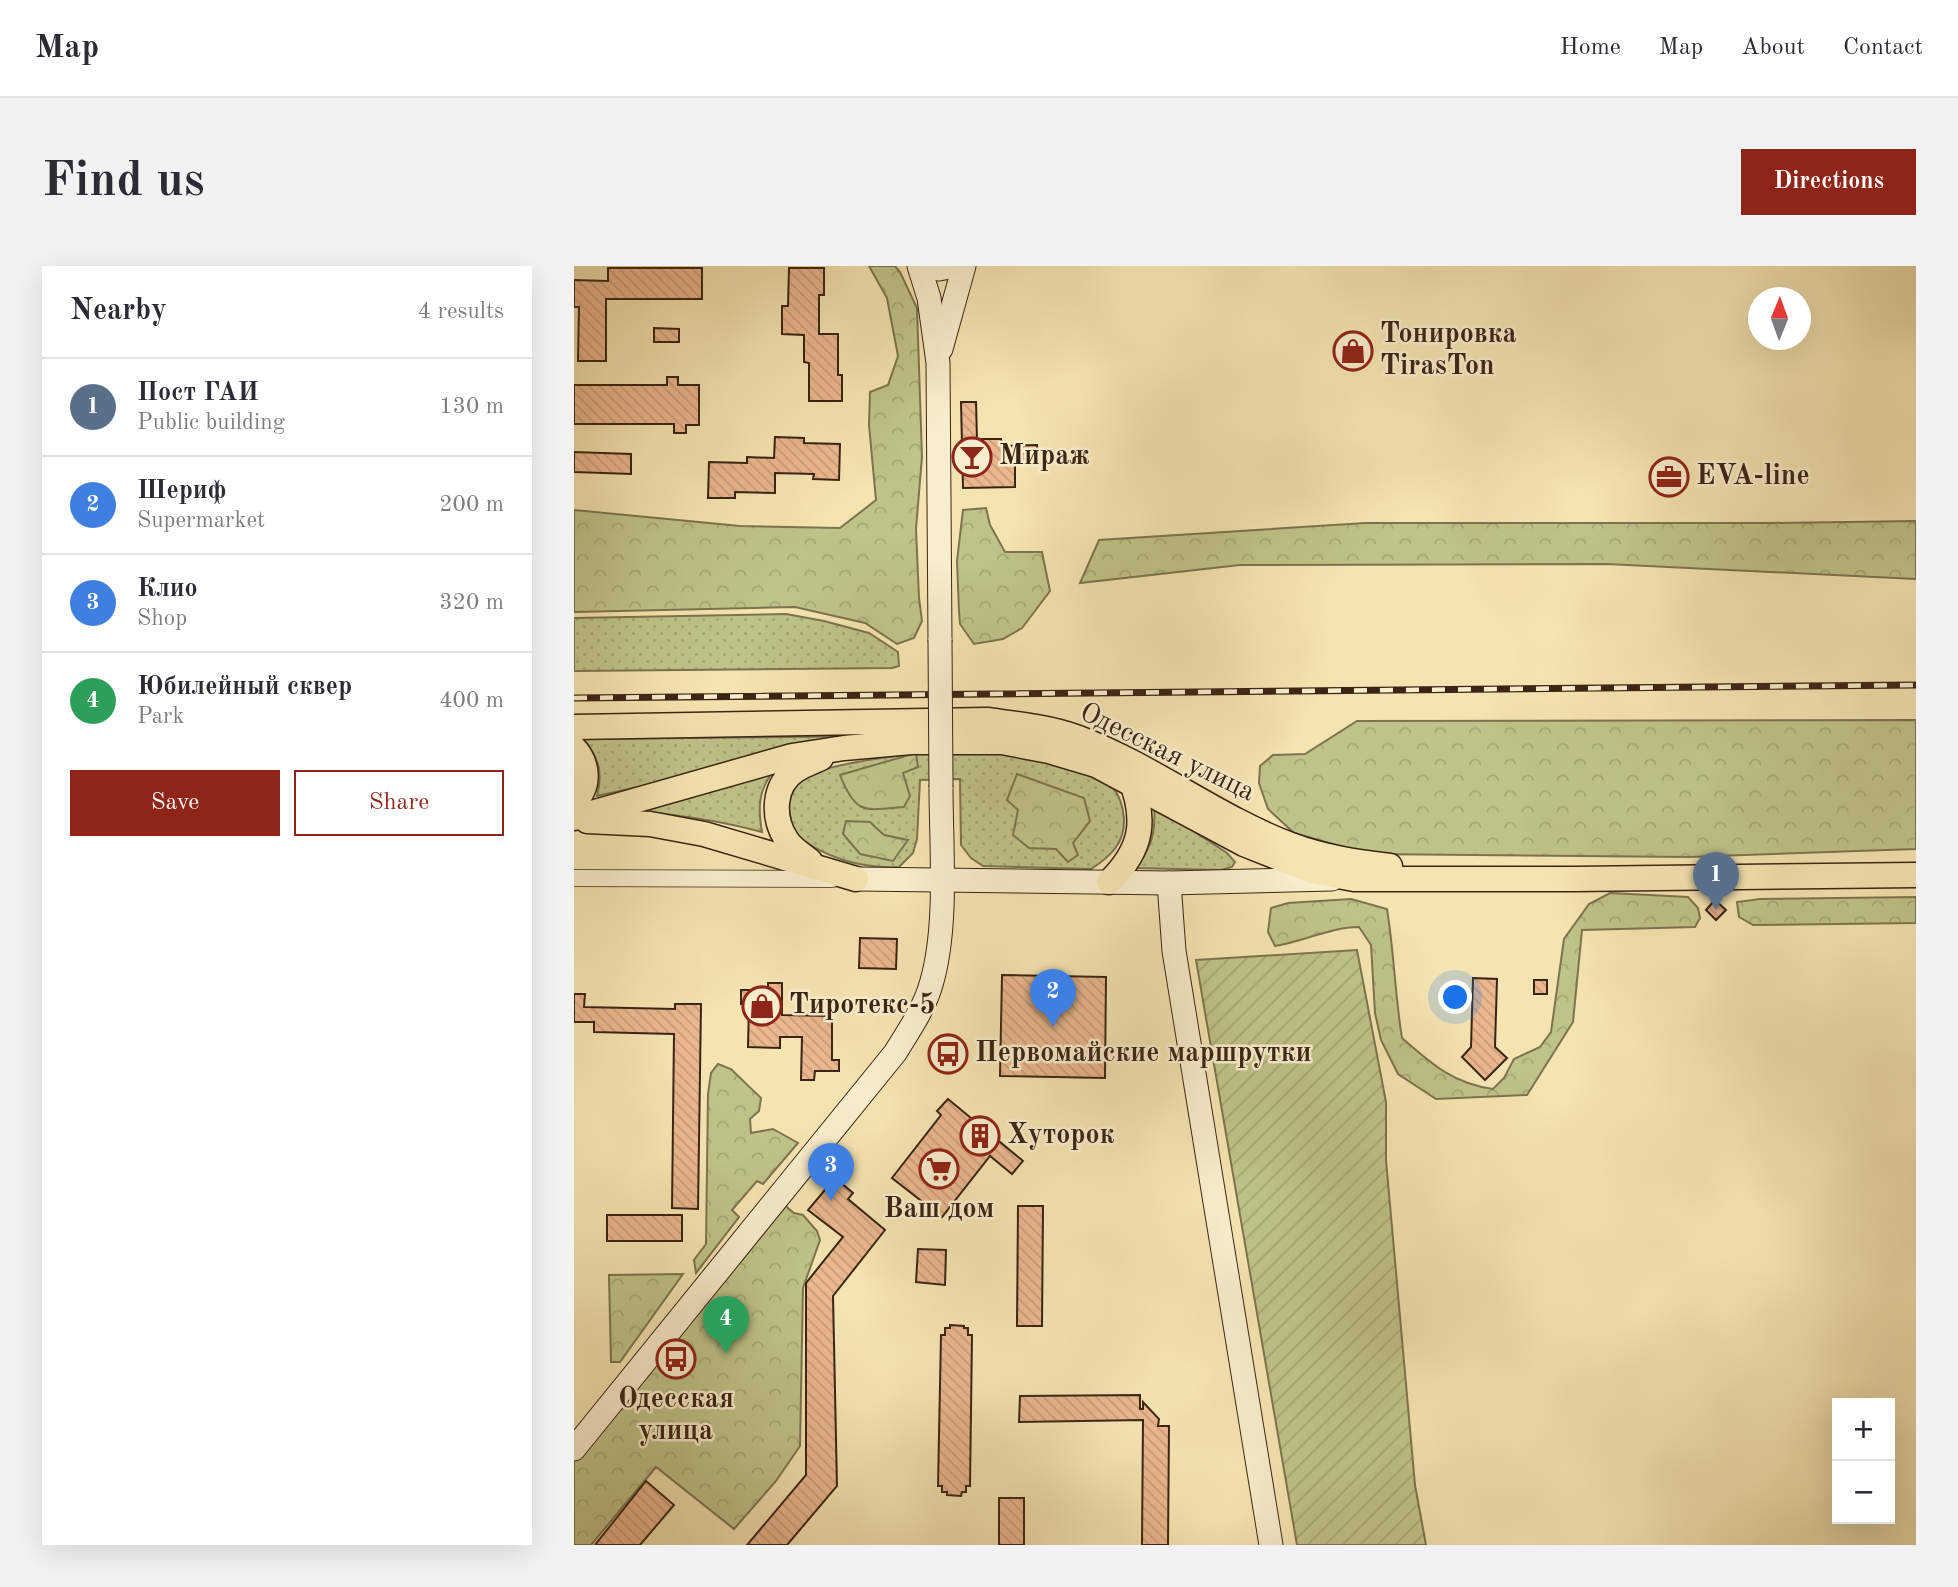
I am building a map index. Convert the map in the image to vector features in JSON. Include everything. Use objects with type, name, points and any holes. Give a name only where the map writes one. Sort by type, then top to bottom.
[{"type":"main road","name":"Одесская улица","points":[[574,727],[987,720],[1037,726],[1063,733],[1122,757],[1246,825],[1292,846],[1340,860],[1477,878]]},
{"type":"main road","name":"Одесская улица","points":[[574,820],[792,755],[911,742],[1002,742],[1049,751],[1097,765],[1244,844],[1312,871],[1354,879],[1477,878]]},
{"type":"main road","points":[[574,748],[584,759],[586,780],[574,802]]},
{"type":"main road","points":[[816,866],[787,841],[777,819],[776,800],[783,784],[794,771],[844,748]]},
{"type":"main road","points":[[1109,882],[1130,857],[1139,833],[1139,801],[1122,757]]},
{"type":"main road","points":[[574,820],[650,824],[704,834],[856,879]]},
{"type":"main road","points":[[1477,878],[1916,875]]},
{"type":"street","points":[[574,1449],[895,1053],[917,1018],[932,981],[940,930],[941,880],[938,363],[929,299],[919,266]]},
{"type":"street","points":[[926,266],[939,269],[955,266]]},
{"type":"street","points":[[938,363],[948,317],[964,266]]},
{"type":"street","points":[[574,878],[856,879]]},
{"type":"street","name":"Одесская улица","points":[[856,879],[1169,883],[1354,879]]},
{"type":"street","points":[[1169,883],[1174,951],[1271,1545]]},
{"type":"green space","points":[[869,266],[895,266],[917,308],[922,457],[916,529],[922,621],[914,638],[897,644],[865,623],[795,607],[574,612],[574,510],[740,526],[840,528],[876,500],[869,425],[870,392],[888,385],[898,356],[887,298]]},
{"type":"green space","points":[[986,508],[990,525],[1005,552],[1042,552],[1050,591],[1022,628],[1003,639],[974,644],[960,624],[957,561],[963,510]]},
{"type":"green space","points":[[1916,521],[1916,579],[1607,564],[1240,565],[1080,583],[1099,540],[1365,523]]},
{"type":"green space","points":[[786,614],[869,633],[898,652],[899,666],[574,671],[574,618]]},
{"type":"green space","points":[[1916,720],[1916,849],[1689,857],[1367,854],[1294,833],[1268,809],[1259,783],[1260,766],[1273,755],[1305,754],[1357,721]]},
{"type":"green space","points":[[878,736],[760,752],[674,779],[597,796],[600,780],[598,766],[584,739]]},
{"type":"green space","points":[[916,753],[1005,754],[1069,766],[1116,791],[1124,815],[1122,835],[1110,854],[1091,869],[983,866],[971,858],[961,845],[960,779],[920,780],[917,839],[913,853],[899,867],[870,866],[843,860],[817,849],[793,833],[787,797],[797,783],[807,776],[836,766]]},
{"type":"green space","points":[[916,753],[918,767],[903,773],[910,796],[904,807],[871,809],[857,804],[851,798],[840,775]]},
{"type":"green space","points":[[772,773],[760,801],[762,832],[668,814],[636,812]]},
{"type":"green space","points":[[1017,774],[1084,798],[1090,821],[1073,843],[1078,855],[1068,862],[1056,849],[1029,848],[1013,835],[1018,810],[1007,800]]},
{"type":"green space","points":[[1154,805],[1227,853],[1235,862],[1232,867],[1221,870],[1135,868],[1152,839]]},
{"type":"green space","points":[[846,821],[870,822],[884,835],[908,840],[893,861],[860,854],[843,834]]},
{"type":"green space","points":[[1610,893],[1688,897],[1698,908],[1700,918],[1695,927],[1582,930],[1573,1022],[1527,1095],[1436,1099],[1398,1074],[1381,1040],[1375,1013],[1371,945],[1359,927],[1338,929],[1275,946],[1268,932],[1271,908],[1288,903],[1351,899],[1387,909],[1402,1038],[1443,1071],[1466,1082],[1493,1089],[1504,1078],[1514,1059],[1540,1047],[1551,1032],[1564,939],[1589,904]]},
{"type":"green space","points":[[1916,897],[1916,923],[1753,925],[1739,917],[1737,902],[1760,899]]},
{"type":"green space","points":[[1357,950],[1386,1102],[1386,1160],[1415,1485],[1426,1545],[1297,1545],[1196,960]]},
{"type":"green space","points":[[718,1064],[731,1069],[761,1098],[759,1111],[750,1119],[751,1133],[773,1129],[798,1143],[763,1184],[757,1181],[732,1210],[739,1217],[696,1273],[694,1260],[706,1244],[708,1094],[711,1073]]},
{"type":"green space","points":[[777,1199],[794,1213],[803,1215],[817,1231],[820,1240],[803,1288],[800,1446],[776,1481],[734,1529],[656,1467],[591,1545],[574,1545],[574,1449]]},
{"type":"green space","points":[[683,1274],[620,1362],[611,1362],[609,1275]]},
{"type":"building","points":[[608,268],[702,268],[702,299],[606,299],[606,361],[578,361],[579,307],[574,307],[574,280],[608,281]]},
{"type":"building","points":[[789,268],[824,268],[824,295],[819,295],[819,334],[838,334],[838,375],[842,375],[842,401],[809,401],[809,363],[804,362],[804,335],[782,334],[782,306],[788,306]]},
{"type":"building","points":[[654,328],[679,329],[679,342],[654,342]]},
{"type":"building","points":[[667,377],[678,377],[678,385],[699,385],[699,425],[686,425],[686,433],[674,433],[674,424],[574,424],[574,385],[667,385]]},
{"type":"building","points":[[961,402],[976,402],[977,439],[1001,439],[1002,446],[1037,445],[1038,464],[1015,465],[1015,487],[963,488]]},
{"type":"building","points":[[775,437],[804,438],[804,443],[840,444],[839,480],[813,479],[814,474],[775,473],[775,493],[735,492],[735,498],[708,498],[709,462],[747,463],[747,457],[774,458]]},
{"type":"building","points":[[574,452],[631,454],[631,474],[574,472]]},
{"type":"building","points":[[1715,900],[1726,910],[1716,920],[1706,910]]},
{"type":"building","points":[[860,938],[897,939],[896,969],[859,968]]},
{"type":"building","points":[[1002,975],[1106,977],[1105,1078],[1000,1076]]},
{"type":"building","points":[[1473,978],[1497,979],[1495,1047],[1507,1058],[1485,1080],[1462,1057],[1471,1047]]},
{"type":"building","points":[[1534,980],[1547,980],[1547,994],[1534,994]]},
{"type":"building","points":[[768,983],[782,983],[782,1015],[832,1016],[832,1060],[839,1060],[839,1071],[815,1071],[814,1080],[801,1080],[802,1037],[780,1037],[780,1048],[748,1047],[749,1004],[741,1004],[741,990],[768,990]]},
{"type":"building","points":[[574,994],[585,994],[584,1007],[675,1009],[675,1004],[701,1004],[698,1209],[672,1208],[674,1034],[594,1032],[594,1022],[574,1022]]},
{"type":"building","name":"Ваш дом","points":[[948,1099],[1023,1161],[1012,1174],[990,1156],[942,1217],[892,1178],[941,1115],[937,1111]]},
{"type":"building","points":[[835,1178],[853,1193],[848,1199],[885,1230],[833,1296],[837,1486],[787,1545],[747,1545],[806,1475],[806,1283],[843,1237],[808,1210]]},
{"type":"building","points":[[1018,1206],[1043,1206],[1042,1326],[1017,1326]]},
{"type":"building","points":[[607,1215],[682,1215],[682,1241],[607,1241]]},
{"type":"building","points":[[918,1249],[946,1250],[945,1285],[916,1282]]},
{"type":"building","points":[[950,1325],[964,1326],[968,1328],[968,1335],[972,1335],[970,1486],[966,1486],[966,1492],[962,1492],[961,1496],[947,1495],[947,1492],[942,1492],[942,1486],[938,1486],[941,1335],[945,1335],[945,1328],[950,1328]]},
{"type":"building","points":[[1140,1395],[1140,1409],[1143,1409],[1143,1402],[1159,1419],[1158,1426],[1169,1426],[1168,1545],[1142,1545],[1143,1420],[1019,1422],[1020,1396]]},
{"type":"building","points":[[646,1481],[674,1505],[640,1545],[595,1545]]},
{"type":"building","points":[[999,1498],[1024,1498],[1024,1545],[999,1545]]},
{"type":"railway","points":[[574,698],[1916,685]]},
{"type":"place","name":"Тонировка TirasTon","points":[[1353,351]]},
{"type":"place","name":"Мираж","points":[[972,457]]},
{"type":"place","name":"EVA-line","points":[[1669,477]]},
{"type":"place","name":"Пост ГАИ","points":[[1716,910]]},
{"type":"place","name":"Тиротекс-5","points":[[762,1006]]},
{"type":"place","name":"Шериф","points":[[1053,1027]]},
{"type":"place","name":"Первомайские маршрутки","points":[[948,1054]]},
{"type":"place","name":"Хуторок","points":[[980,1136]]},
{"type":"place","name":"Ваш дом","points":[[939,1169]]},
{"type":"place","name":"Клио","points":[[831,1201]]},
{"type":"place","name":"Юбилейный сквер","points":[[726,1354]]},
{"type":"place","name":"Одесская улица","points":[[676,1359]]}]
